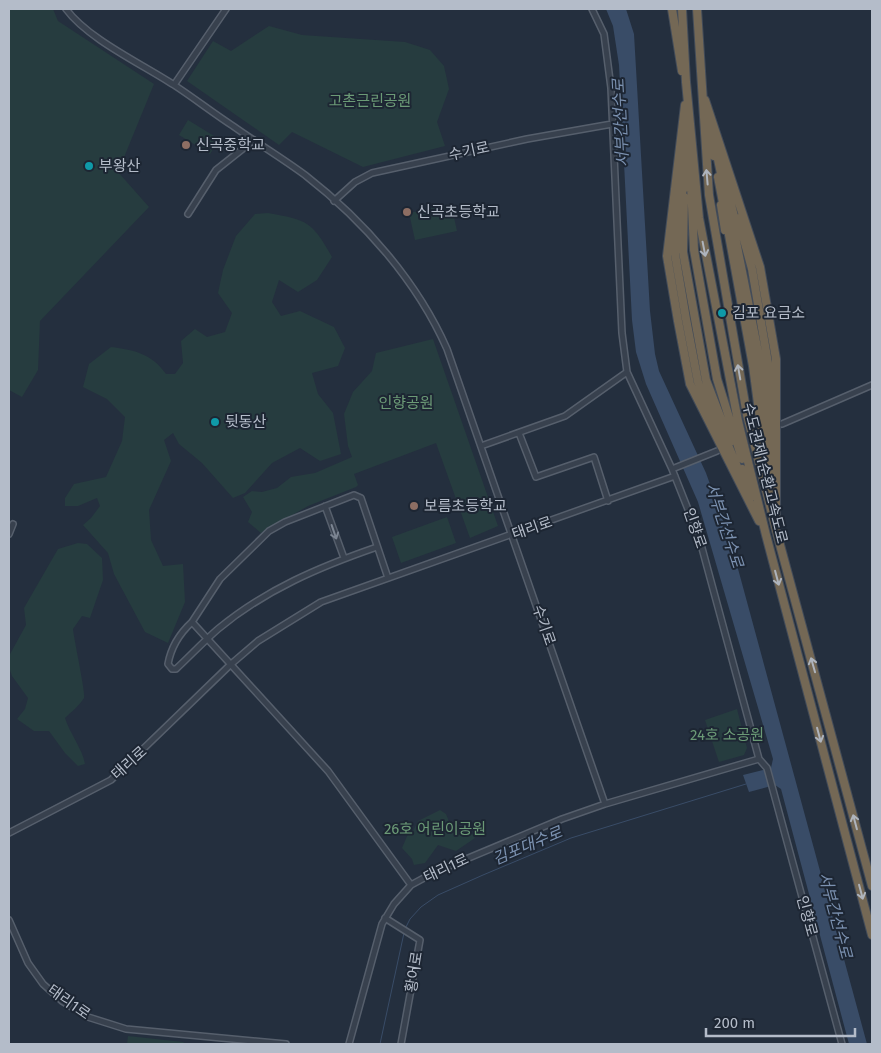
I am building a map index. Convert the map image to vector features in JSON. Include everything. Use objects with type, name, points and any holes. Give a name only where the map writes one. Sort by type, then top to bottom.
[{"type":"highway","points":[[672,9],[677,45],[687,90],[694,250],[717,379],[766,534]]},
{"type":"highway","name":"수도권제1순환고속도로","points":[[682,9],[687,90],[701,233],[738,421],[872,935]]},
{"type":"highway","name":"수도권제1순환고속도로","points":[[697,9],[708,188],[715,238],[747,415],[872,886]]},
{"type":"highway","points":[[701,88],[760,267],[776,359],[776,530]]},
{"type":"highway","points":[[701,88],[748,270],[764,362],[776,530]]},
{"type":"highway","points":[[701,88],[753,366],[776,530]]},
{"type":"highway","points":[[687,90],[667,256],[678,321],[690,384],[766,534]]},
{"type":"highway","points":[[687,90],[679,254],[685,291],[702,381],[766,534]]},
{"type":"street","name":"수기로","points":[[66,9],[82,25],[174,85],[305,175],[388,255],[426,307],[447,349],[605,804]]},
{"type":"street","points":[[174,85],[226,9]]},
{"type":"street","name":"인향로","points":[[592,9],[601,26],[606,42],[623,346],[627,372],[672,469],[699,537],[759,759],[767,768],[842,1044]]},
{"type":"street","name":"수기로","points":[[334,201],[355,182],[372,173],[527,139],[612,124]]},
{"type":"street","points":[[188,214],[216,170],[254,140]]},
{"type":"street","points":[[480,446],[565,416],[627,372]]},
{"type":"street","points":[[782,424],[872,385]]},
{"type":"street","points":[[519,433],[536,477],[594,457],[608,501]]},
{"type":"street","points":[[672,469],[717,451]]},
{"type":"street","name":"태리로","points":[[9,833],[111,780],[230,665],[274,629],[321,602],[675,476]]},
{"type":"street","points":[[377,547],[344,558],[297,578],[268,594],[246,608],[206,639],[176,669],[169,667],[172,648],[180,634],[192,622],[220,579],[263,536],[285,522],[354,495],[359,496],[388,578]]},
{"type":"street","points":[[325,506],[344,558]]},
{"type":"street","points":[[9,534],[13,524]]},
{"type":"street","points":[[192,622],[328,771],[411,885]]},
{"type":"street","name":"태리1로","points":[[349,1044],[385,918],[394,904],[411,885],[435,872],[523,834],[605,804],[759,759]]},
{"type":"street","name":"황어로","points":[[385,918],[420,940],[401,1044]]},
{"type":"street","name":"태리1로","points":[[9,920],[11,933],[43,984],[62,1001],[96,1020],[132,1030],[286,1044]]},
{"type":"green space","points":[[9,9],[53,9],[58,21],[154,84],[118,172],[149,207],[40,321],[38,370],[22,397],[9,390]]},
{"type":"green space","name":"고촌근린공원","points":[[269,26],[302,35],[405,42],[430,50],[444,66],[449,89],[437,122],[445,146],[363,167],[292,132],[279,145],[187,81],[213,41],[231,51]]},
{"type":"green space","points":[[188,120],[219,139],[210,154],[179,135]]},
{"type":"green space","points":[[451,204],[457,231],[415,240],[409,213]]},
{"type":"green space","points":[[268,213],[292,218],[307,224],[319,236],[332,257],[317,280],[298,292],[279,280],[272,302],[281,316],[300,311],[334,327],[345,348],[338,366],[312,373],[318,394],[333,413],[341,454],[320,461],[300,448],[272,463],[245,493],[233,498],[202,463],[179,444],[173,433],[164,440],[171,461],[149,510],[151,540],[163,566],[183,564],[185,602],[168,643],[145,632],[114,574],[108,553],[83,525],[100,506],[97,498],[78,506],[65,506],[65,498],[74,484],[106,477],[122,441],[125,417],[107,399],[83,387],[89,364],[111,347],[142,354],[161,367],[166,374],[175,374],[183,363],[181,341],[195,329],[207,337],[225,332],[232,313],[218,293],[223,270],[236,236],[255,214]]},
{"type":"green space","name":"인향공원","points":[[433,339],[498,526],[470,538],[436,443],[354,474],[358,485],[356,487],[308,506],[261,533],[248,522],[252,512],[243,497],[252,491],[262,492],[277,488],[291,477],[315,473],[352,457],[348,446],[344,414],[353,392],[372,371],[376,353]]},
{"type":"green space","points":[[447,517],[456,543],[401,563],[392,537]]},
{"type":"green space","points":[[78,543],[87,544],[102,558],[103,580],[90,618],[82,616],[73,629],[84,698],[65,718],[85,764],[78,766],[65,753],[49,731],[34,731],[17,719],[25,709],[28,698],[12,676],[9,667],[9,656],[26,625],[24,608],[58,549]]},
{"type":"green space","name":"24호 소공원","points":[[737,709],[747,748],[744,755],[719,762],[705,720]]},
{"type":"green space","name":"26호 어린이공원","points":[[440,810],[446,814],[450,824],[458,827],[466,824],[475,838],[456,851],[438,845],[425,863],[414,865],[412,859],[402,848],[408,834],[413,831],[418,821]]},
{"type":"green space","points":[[128,1036],[183,1042],[186,1044],[127,1044]]},
{"type":"water","points":[[606,9],[626,9],[634,34],[650,311],[659,371],[706,473],[731,543],[867,1044],[849,1044],[781,789],[775,785],[749,792],[743,775],[771,768],[773,759],[698,502],[646,384],[636,352],[632,320],[619,65],[613,26]]},
{"type":"waterway","name":"김포대수로","points":[[405,929],[410,919],[421,907],[438,895],[483,875],[571,838],[746,784]]},
{"type":"waterway","name":"김포대수로","points":[[380,1044],[404,933]]},
{"type":"place","name":"신곡중학교","points":[[186,145]]},
{"type":"place","name":"부왕산","points":[[89,166]]},
{"type":"place","name":"신곡초등학교","points":[[407,212]]},
{"type":"place","name":"김포 요금소","points":[[722,313]]},
{"type":"place","name":"뒷동산","points":[[215,422]]},
{"type":"place","name":"보름초등학교","points":[[414,506]]},
{"type":"water label","name":"서부간선수로","points":[[620,123]]},
{"type":"water label","name":"서부간선수로","points":[[725,525]]},
{"type":"water label","name":"서부간선수로","points":[[836,915]]}]
